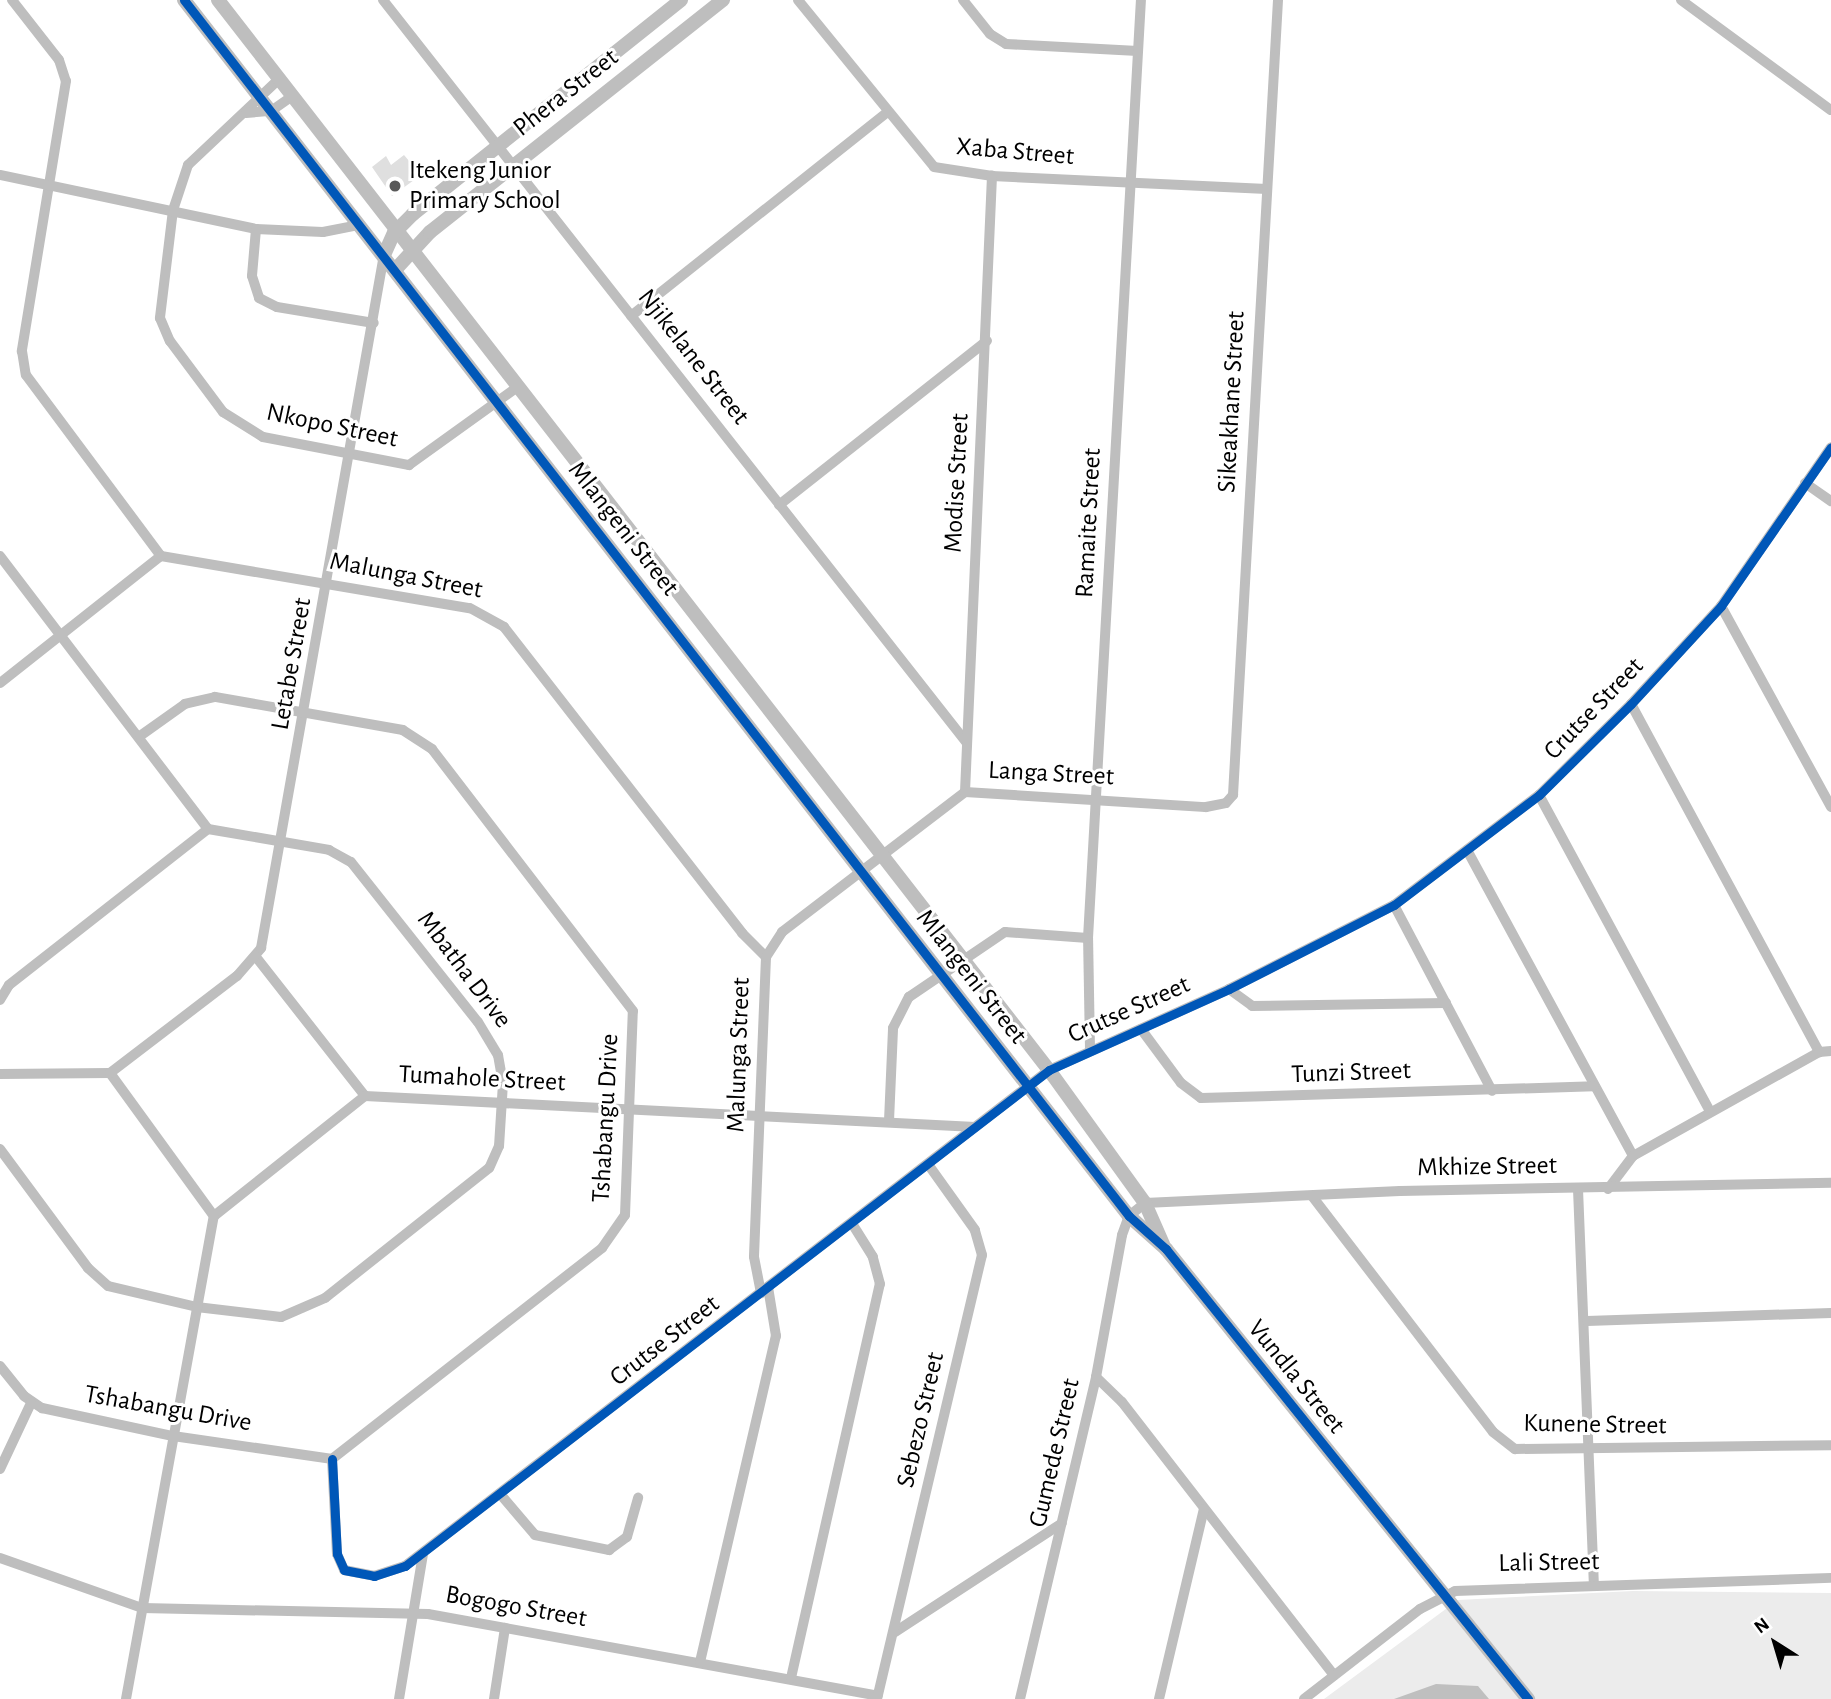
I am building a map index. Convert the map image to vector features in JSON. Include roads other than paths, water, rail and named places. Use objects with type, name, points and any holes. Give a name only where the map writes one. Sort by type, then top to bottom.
[{"type":"street","points":[[0,683],[161,556],[22,365],[65,71],[12,0]]},
{"type":"street","name":"Mlangeni Street","points":[[184,0],[863,870],[940,974],[1029,1084]]},
{"type":"street","name":"Mlangeni Street","points":[[218,0],[409,253],[1049,1070]]},
{"type":"street","name":"Njikelane Street","points":[[383,0],[966,742]]},
{"type":"street","name":"Phera Street","points":[[394,233],[496,144],[681,0]]},
{"type":"street","name":"Phera Street","points":[[395,270],[409,253],[514,166],[723,0]]},
{"type":"street","name":"Xaba Street","points":[[798,0],[886,113],[934,167],[992,176],[1267,188]]},
{"type":"street","points":[[963,0],[990,34],[1006,44],[1138,51]]},
{"type":"street","name":"Ramaite Street","points":[[1090,1049],[1088,937],[1099,799],[1129,183],[1142,0]]},
{"type":"street","name":"Sikeakhane Street","points":[[1226,803],[1234,785],[1278,0]]},
{"type":"street","points":[[1681,0],[1831,110]]},
{"type":"street","name":"Nkopo Street","points":[[278,80],[258,95],[246,113],[188,165],[173,209],[160,318],[177,351],[236,425],[263,437],[409,465],[516,388]]},
{"type":"street","points":[[246,113],[271,111],[291,97]]},
{"type":"street","points":[[631,316],[886,113]]},
{"type":"street","points":[[0,175],[173,209],[256,229],[323,232],[359,225]]},
{"type":"street","name":"Modise Street","points":[[965,792],[987,341],[992,176]]},
{"type":"street","points":[[256,229],[251,276],[259,298],[277,307],[374,323]]},
{"type":"street","points":[[384,256],[394,233]]},
{"type":"street","name":"Letabe Street","points":[[256,957],[266,934],[283,841],[352,454],[384,256]]},
{"type":"street","name":"Letabe Street","points":[[379,296],[395,270]]},
{"type":"street","points":[[779,505],[987,341]]},
{"type":"street","name":"Crutse Street","points":[[332,1459],[337,1554],[344,1570],[374,1576],[423,1555],[1049,1070],[1090,1049],[1142,1029],[1229,989],[1394,905],[1539,795],[1631,704],[1721,606],[1829,448]]},
{"type":"street","points":[[1805,483],[1831,501]]},
{"type":"street","points":[[0,556],[140,736],[208,829],[0,999]]},
{"type":"street","name":"Malunga Street","points":[[161,556],[329,583],[495,617],[766,957],[754,1257],[775,1344],[700,1661]]},
{"type":"street","points":[[1721,606],[1831,807]]},
{"type":"street","name":"Tshabangu Drive","points":[[31,1403],[173,1436],[332,1459],[614,1237],[625,1215],[635,1032],[625,997],[432,749],[403,730],[306,712],[199,698],[140,736]]},
{"type":"street","points":[[1608,1189],[1633,1156],[1710,1111],[1825,1051],[1631,704]]},
{"type":"street","name":"Langa Street","points":[[766,957],[782,932],[965,792],[1226,803]]},
{"type":"street","points":[[1539,795],[1710,1111]]},
{"type":"street","name":"Mbatha Drive","points":[[0,1149],[98,1279],[118,1289],[197,1307],[281,1317],[325,1298],[489,1168],[499,1146],[502,1104],[501,1069],[489,1038],[361,873],[341,855],[283,841],[208,829]]},
{"type":"street","points":[[1467,850],[1633,1156]]},
{"type":"street","points":[[1394,905],[1492,1091]]},
{"type":"street","points":[[889,1121],[895,1016],[940,974],[960,958],[1005,932],[1088,937]]},
{"type":"street","points":[[0,1074],[110,1073],[256,957],[365,1096],[214,1216],[126,1699]]},
{"type":"street","points":[[1229,989],[1252,1006],[1446,1003]]},
{"type":"street","name":"Tunzi Street","points":[[1142,1029],[1181,1083],[1201,1098],[1594,1086]]},
{"type":"street","name":"Vundla Street","points":[[1049,1070],[1145,1203],[1166,1249]]},
{"type":"street","points":[[110,1073],[214,1216]]},
{"type":"street","name":"Vundla Street","points":[[1029,1084],[1129,1216],[1166,1249],[1528,1699]]},
{"type":"street","name":"Tumahole Street","points":[[365,1096],[975,1127]]},
{"type":"street","name":"Sebezo Street","points":[[878,1697],[982,1255],[975,1230],[928,1164]]},
{"type":"street","name":"Mkhize Street","points":[[1145,1203],[1312,1196],[1831,1183]]},
{"type":"street","points":[[1578,1189],[1587,1321],[1594,1585]]},
{"type":"street","name":"Kunene Street","points":[[1312,1196],[1504,1443],[1528,1452],[1831,1445]]},
{"type":"street","points":[[1129,1216],[1145,1203]]},
{"type":"street","name":"Gumede Street","points":[[1020,1699],[1096,1377],[1129,1216]]},
{"type":"street","points":[[790,1678],[880,1284],[879,1269],[852,1223]]},
{"type":"street","points":[[1587,1321],[1831,1313]]},
{"type":"street","points":[[0,1366],[31,1403],[0,1469]]},
{"type":"street","points":[[1096,1377],[1204,1508],[1334,1675]]},
{"type":"street","points":[[501,1496],[536,1535],[609,1550],[627,1537],[638,1498]]},
{"type":"street","points":[[1159,1699],[1204,1508]]},
{"type":"street","points":[[895,1632],[1062,1523]]},
{"type":"street","points":[[399,1699],[423,1555]]},
{"type":"street","name":"Bogogo Street","points":[[0,1558],[142,1608],[415,1613],[700,1661],[878,1697]]},
{"type":"street","name":"Lali Street","points":[[1444,1594],[1594,1585],[1831,1578]]},
{"type":"street","points":[[1304,1699],[1444,1594]]},
{"type":"street","points":[[494,1699],[505,1628]]},
{"type":"place","name":"Itekeng Junior Primary School","points":[[395,186]]}]
